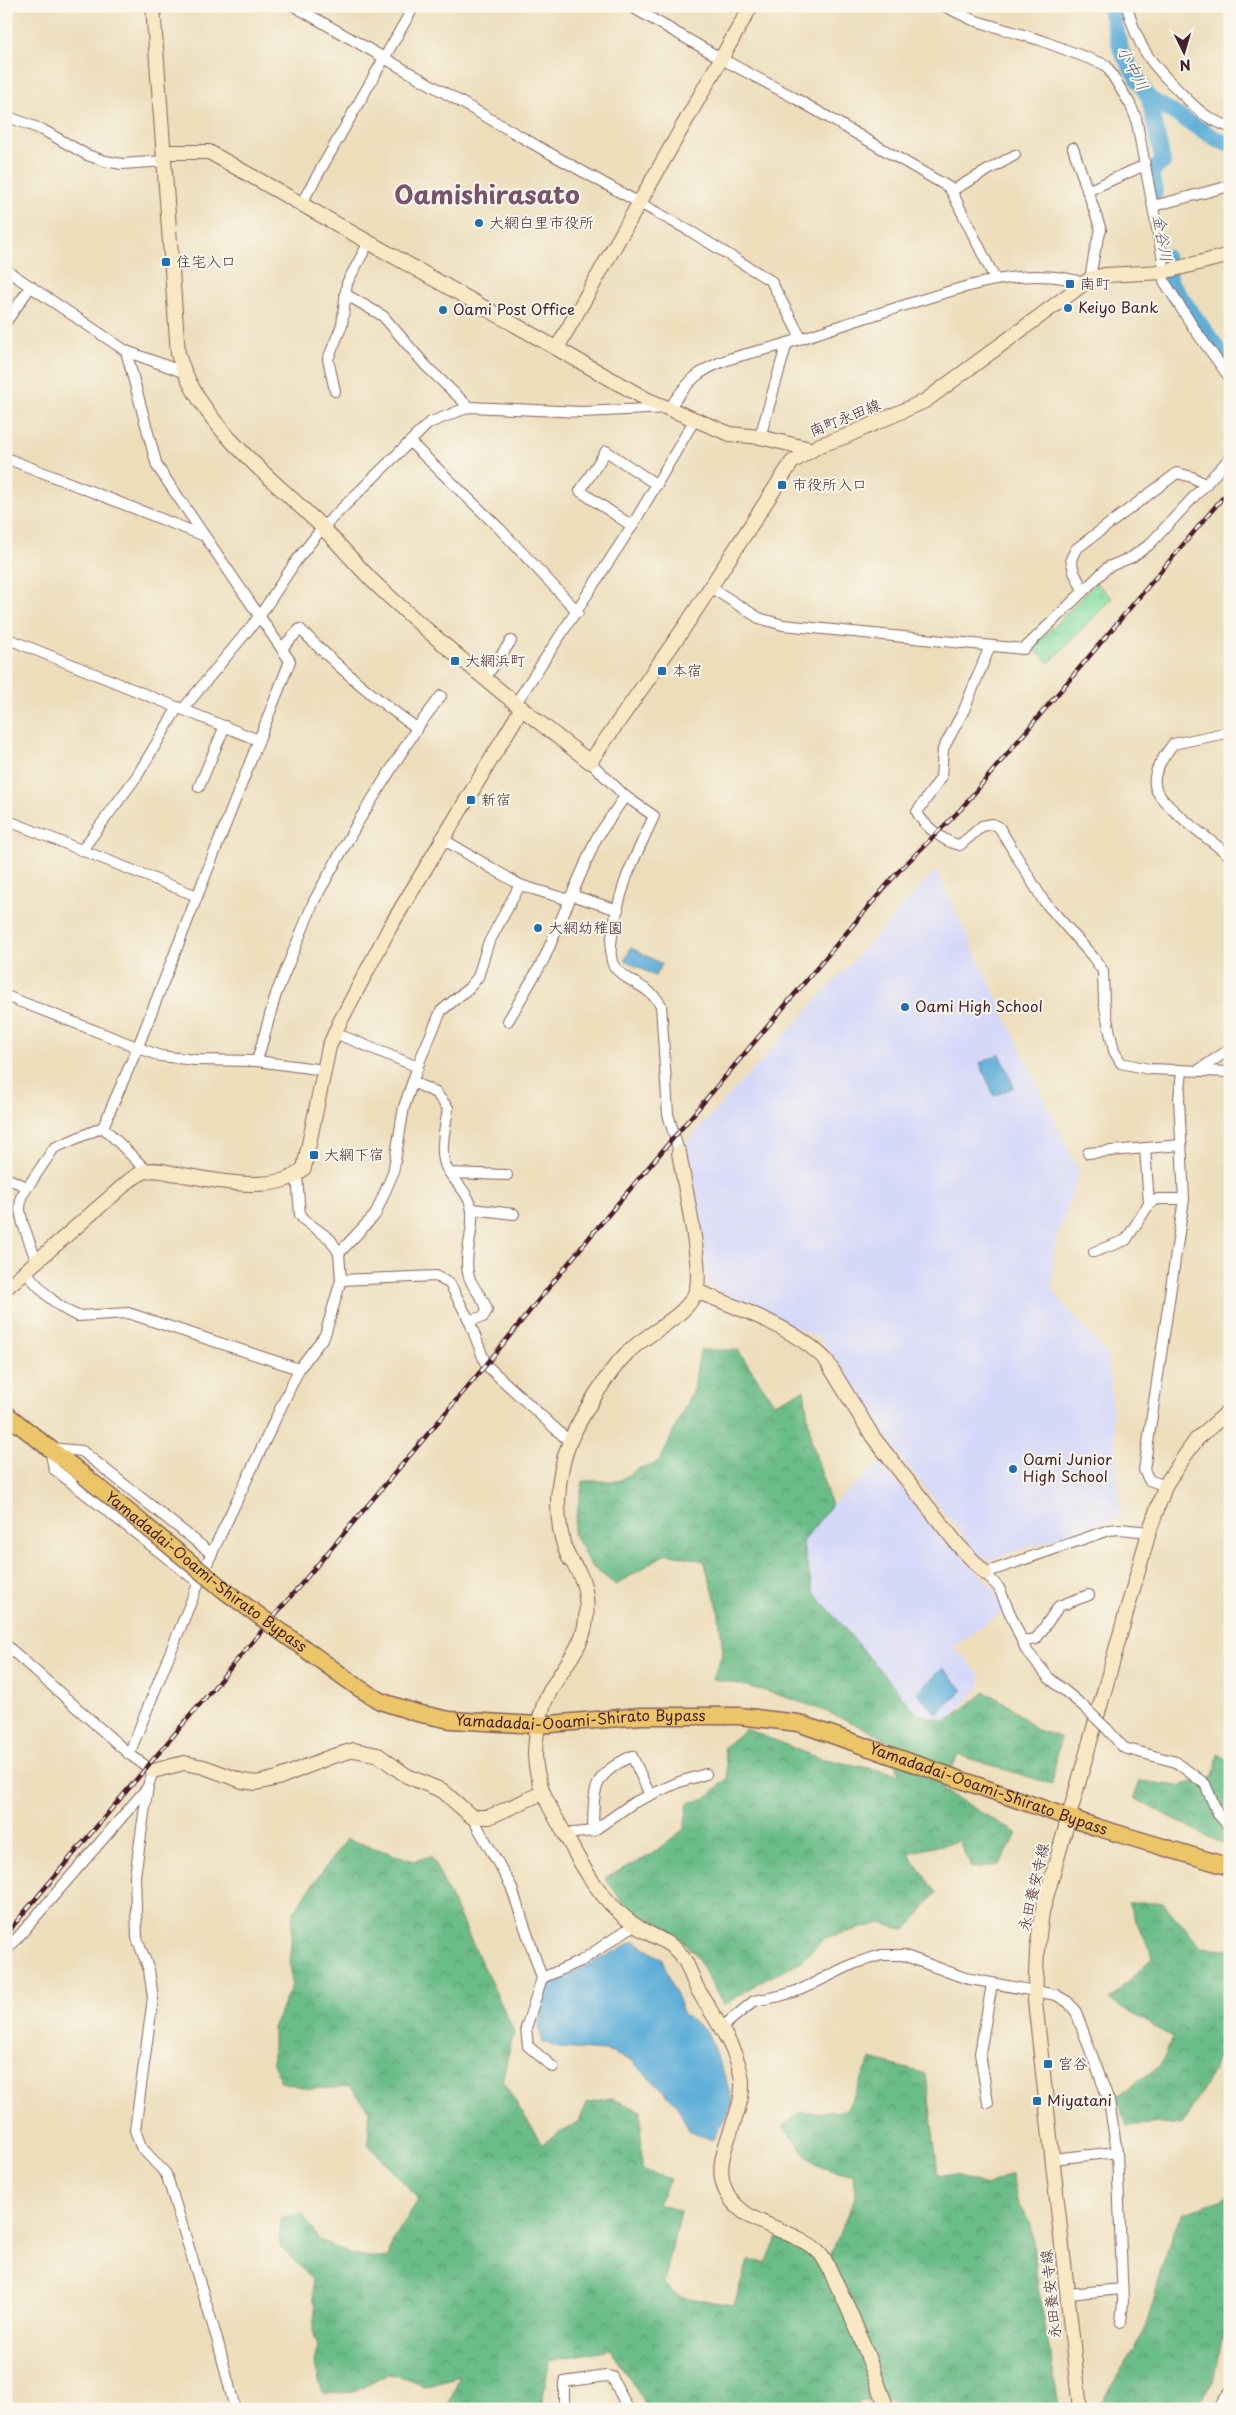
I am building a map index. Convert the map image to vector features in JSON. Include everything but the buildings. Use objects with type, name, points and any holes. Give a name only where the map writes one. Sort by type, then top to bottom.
[{"type":"main road","name":"Yamadadai-Ooami-Shirato Bypass","points":[[6,1414],[225,1591],[359,1688],[380,1701],[430,1717],[450,1720],[540,1725],[641,1716],[739,1716],[798,1723],[1068,1817],[1230,1867]]},
{"type":"street","points":[[6,10],[8,6]]},
{"type":"street","points":[[153,6],[178,354],[183,372],[192,390],[215,424],[323,528],[379,588],[485,678],[590,762],[625,796],[654,816],[626,877],[611,946],[610,960],[615,968],[654,994],[661,1005],[668,1114],[679,1152],[698,1268],[696,1291],[683,1310],[643,1338],[624,1356],[607,1378],[570,1442],[560,1474],[558,1498],[560,1530],[569,1558],[581,1576],[586,1591],[585,1626],[576,1649],[544,1703],[535,1751],[537,1772],[542,1793],[589,1879],[607,1901],[634,1925],[675,1947],[684,1960],[696,1986],[721,2028],[740,2071],[742,2086],[738,2112],[721,2166],[724,2187],[736,2206],[760,2221],[791,2234],[822,2254],[852,2312],[887,2409]]},
{"type":"street","points":[[294,6],[384,59],[640,202],[771,281],[801,338]]},
{"type":"street","points":[[302,204],[414,6]]},
{"type":"street","points":[[630,6],[834,120],[952,191],[995,279]]},
{"type":"street","points":[[556,348],[751,6]]},
{"type":"street","points":[[944,6],[973,20],[1040,40],[1106,66],[1130,104],[1136,118],[1146,165],[1164,281],[1194,330],[1230,378]]},
{"type":"street","points":[[1127,6],[1137,38],[1147,57],[1196,110],[1214,121],[1230,127]]},
{"type":"street","points":[[6,116],[43,130],[87,155],[122,164],[164,156],[209,152],[648,400],[730,434],[760,437],[804,446],[810,450]]},
{"type":"street","points":[[670,408],[688,384],[699,374],[744,353],[787,343],[929,297],[995,279],[1045,276],[1087,281],[1101,230],[1073,148]]},
{"type":"street","points":[[952,191],[1015,155]]},
{"type":"street","points":[[1088,191],[1146,165]]},
{"type":"street","points":[[1153,206],[1230,186]]},
{"type":"street","points":[[335,391],[328,359],[342,325],[347,283],[369,242]]},
{"type":"street","name":"南町永田線","points":[[590,762],[710,587],[792,462],[810,450],[925,402],[1087,281],[1105,275],[1163,272],[1230,255]]},
{"type":"street","points":[[6,270],[126,351],[183,372]]},
{"type":"street","points":[[6,322],[31,286]]},
{"type":"street","points":[[345,294],[383,316],[426,366],[469,407]]},
{"type":"street","points":[[760,437],[787,343]]},
{"type":"street","points":[[36,1260],[20,1210],[22,1197],[54,1148],[103,1128],[137,1049],[290,661],[202,535],[157,466],[126,351]]},
{"type":"street","points":[[82,850],[137,776],[180,708],[259,617],[296,561],[323,528],[429,423],[469,407],[582,412],[670,408]]},
{"type":"street","points":[[103,1128],[148,1170],[251,1184],[286,1181],[297,1176],[304,1168],[329,1046],[390,927],[519,705],[632,526],[695,419]]},
{"type":"street","points":[[410,442],[500,529],[578,612]]},
{"type":"street","points":[[632,526],[580,491],[606,451],[657,485]]},
{"type":"street","points":[[6,458],[202,535]]},
{"type":"street","points":[[710,587],[759,618],[783,625],[1024,649],[1108,567],[1132,557],[1149,545],[1230,458]]},
{"type":"street","points":[[1083,590],[1074,572],[1071,559],[1076,549],[1178,473],[1192,477],[1206,485]]},
{"type":"street","points":[[282,648],[300,630],[382,704],[417,728]]},
{"type":"street","points":[[6,638],[258,740]]},
{"type":"street","points":[[485,678],[511,640]]},
{"type":"street","points":[[990,646],[964,710],[943,749],[941,778],[917,812],[921,820],[952,844],[960,845],[982,826],[993,824],[999,827],[1043,900],[1094,957],[1103,971],[1104,1002],[1108,1023],[1114,1051],[1121,1063],[1137,1068],[1230,1072]]},
{"type":"street","points":[[257,1061],[276,994],[314,901],[358,822],[417,728],[441,696]]},
{"type":"street","points":[[199,787],[225,726]]},
{"type":"street","points":[[1230,732],[1173,744],[1163,757],[1156,774],[1155,788],[1163,800],[1230,856]]},
{"type":"street","points":[[508,1021],[544,959],[596,839],[625,796]]},
{"type":"street","points":[[6,820],[197,896]]},
{"type":"street","points":[[442,838],[520,885],[618,910]]},
{"type":"street","points":[[339,1252],[375,1215],[393,1174],[404,1107],[441,1011],[470,988],[478,977],[488,944],[520,885]]},
{"type":"street","points":[[6,996],[137,1049],[160,1056],[195,1060],[257,1061],[324,1070]]},
{"type":"street","points":[[335,1033],[418,1067]]},
{"type":"street","points":[[1199,1070],[1230,1049]]},
{"type":"street","points":[[1166,1486],[1149,1480],[1144,1470],[1184,1199],[1179,1099],[1182,1071]]},
{"type":"street","points":[[413,1082],[436,1093],[448,1108],[443,1152],[446,1168],[467,1195],[472,1209],[468,1272],[474,1290],[485,1300],[487,1310],[483,1317],[469,1320]]},
{"type":"street","points":[[1088,1153],[1181,1145]]},
{"type":"street","points":[[1145,1148],[1149,1204]]},
{"type":"street","points":[[6,1288],[130,1180],[148,1170]]},
{"type":"street","points":[[450,1173],[507,1175]]},
{"type":"street","points":[[129,1754],[212,1554],[299,1369],[325,1335],[341,1280],[339,1252],[330,1239],[300,1215],[297,1176]]},
{"type":"street","points":[[6,1178],[27,1187]]},
{"type":"street","points":[[1094,1252],[1126,1240],[1149,1204],[1158,1199],[1184,1199]]},
{"type":"street","points":[[472,1209],[514,1214]]},
{"type":"street","points":[[25,1271],[47,1296],[78,1316],[128,1313],[299,1369]]},
{"type":"street","points":[[341,1280],[436,1276],[450,1284],[469,1320],[486,1365],[570,1442]]},
{"type":"street","points":[[696,1291],[746,1311],[795,1337],[826,1360],[873,1437],[958,1545],[1000,1588],[1026,1650],[1049,1678],[1082,1705],[1124,1748],[1176,1762],[1204,1784],[1218,1814],[1230,1827]]},
{"type":"street","name":"永田養安寺線","points":[[1080,2409],[1035,1992],[1042,1912],[1149,1532],[1166,1486],[1197,1439],[1230,1410]]},
{"type":"street","points":[[199,1584],[54,1469],[50,1448],[82,1451],[212,1554]]},
{"type":"street","points":[[985,1573],[1109,1530],[1120,1528],[1149,1532]]},
{"type":"street","points":[[1022,1641],[1036,1640],[1059,1606],[1089,1595]]},
{"type":"street","points":[[6,1645],[129,1754],[153,1771],[184,1763],[204,1767],[242,1781],[256,1783],[278,1778],[330,1757],[354,1750],[378,1755],[407,1776],[443,1791],[472,1817],[511,1886],[542,1978],[526,2028],[528,2046],[553,2067]]},
{"type":"street","points":[[593,1831],[594,1802],[598,1780],[618,1763],[632,1756],[650,1795]]},
{"type":"street","points":[[153,1771],[148,1786],[135,1876],[137,1938],[148,1970],[153,1998],[135,2130],[141,2147],[166,2174],[218,2342],[235,2409]]},
{"type":"street","points":[[565,1834],[593,1831],[633,1802],[706,1774]]},
{"type":"street","points":[[6,1951],[148,1786]]},
{"type":"street","points":[[472,1817],[489,1817],[542,1793]]},
{"type":"street","points":[[542,1978],[581,1961],[634,1925]]},
{"type":"street","points":[[721,2028],[754,2001],[800,1990],[853,1964],[881,1955],[918,1959],[965,1978],[1056,1996],[1068,2002],[1076,2012],[1109,2101],[1116,2152],[1122,2288],[1121,2322]]},
{"type":"street","points":[[988,2103],[980,2053],[992,1984]]},
{"type":"street","points":[[1052,2160],[1116,2152]]},
{"type":"street","points":[[1067,2294],[1122,2288]]},
{"type":"street","points":[[564,2409],[564,2382],[606,2376],[612,2377],[628,2409]]},
{"type":"street","points":[[1218,2409],[1230,2391]]},
{"type":"shaded area","name":"Oami High School","points":[[936,870],[1079,1171],[1055,1245],[1052,1290],[1108,1356],[1121,1517],[989,1560],[977,1553],[872,1421],[821,1339],[714,1290],[705,1278],[684,1145]]},
{"type":"shaded area","points":[[879,1463],[995,1591],[1003,1611],[954,1647],[980,1675],[980,1687],[946,1722],[917,1714],[813,1591],[802,1542],[831,1506]]},
{"type":"green space","points":[[1096,583],[1112,598],[1049,663],[1033,648]]},
{"type":"green space","points":[[700,1350],[738,1350],[774,1403],[804,1390],[811,1439],[831,1506],[802,1542],[813,1591],[917,1714],[946,1722],[985,1692],[1009,1705],[1036,1730],[1060,1737],[1052,1784],[958,1755],[943,1790],[1018,1834],[999,1865],[971,1868],[959,1841],[908,1853],[936,1893],[906,1930],[880,1923],[824,1938],[802,1961],[761,1981],[724,2006],[695,1954],[678,1936],[629,1911],[605,1878],[649,1856],[684,1829],[688,1803],[705,1799],[728,1778],[724,1747],[746,1729],[819,1758],[899,1774],[891,1742],[870,1731],[804,1703],[759,1689],[713,1679],[723,1651],[718,1608],[704,1561],[667,1553],[616,1585],[591,1566],[573,1533],[583,1481],[619,1481],[638,1469],[660,1461],[694,1387]]},
{"type":"green space","points":[[1218,1754],[1229,1763],[1230,1848],[1134,1798],[1140,1781],[1179,1786],[1214,1776]]},
{"type":"green space","points":[[347,1839],[414,1861],[431,1856],[514,2031],[502,2080],[542,2144],[579,2121],[587,2103],[610,2098],[641,2111],[642,2170],[670,2179],[658,2204],[680,2211],[664,2284],[677,2296],[734,2305],[748,2261],[766,2262],[778,2237],[830,2256],[855,2197],[853,2175],[816,2165],[783,2127],[799,2113],[846,2111],[871,2059],[926,2074],[938,2174],[956,2176],[987,2186],[1012,2174],[1017,2201],[1031,2224],[1038,2288],[1060,2409],[896,2409],[894,2401],[860,2401],[858,2409],[649,2409],[610,2349],[549,2361],[541,2409],[447,2409],[460,2376],[424,2386],[407,2378],[389,2374],[354,2392],[323,2394],[314,2362],[318,2346],[313,2331],[315,2311],[312,2279],[280,2246],[280,2219],[302,2213],[319,2240],[352,2255],[388,2259],[393,2240],[419,2199],[368,2144],[370,2112],[351,2087],[311,2089],[281,2082],[273,2064],[273,2028],[292,1985],[290,1955],[293,1913]]},
{"type":"green space","points":[[1128,1903],[1163,1903],[1201,1947],[1230,1949],[1230,2034],[1225,2034],[1213,2072],[1182,2125],[1163,2123],[1126,2126],[1117,2096],[1161,2065],[1172,2037],[1109,2000],[1153,1957]]},
{"type":"green space","points":[[1230,2194],[1230,2322],[1224,2330],[1213,2381],[1195,2409],[1103,2409],[1100,2405],[1147,2327],[1167,2248],[1182,2213],[1223,2199]]},
{"type":"water","points":[[631,948],[662,964],[655,976],[625,960]]},
{"type":"water","points":[[1000,1054],[1014,1087],[994,1096],[980,1063]]},
{"type":"water","points":[[943,1668],[963,1690],[937,1714],[917,1693]]},
{"type":"water","points":[[635,1941],[662,1959],[684,2015],[707,2032],[726,2080],[733,2104],[712,2140],[689,2130],[676,2103],[632,2061],[607,2051],[559,2048],[543,2042],[539,2028],[545,1987]]},
{"type":"waterway","name":"小中川","points":[[1109,6],[1122,53],[1149,98],[1218,140],[1230,144]]},
{"type":"waterway","name":"金谷川","points":[[1149,98],[1163,162],[1151,172],[1155,193]]},
{"type":"waterway","name":"金谷川","points":[[1166,257],[1170,282],[1230,366]]},
{"type":"railway","points":[[6,1934],[486,1365],[593,1233],[897,873],[960,810],[1230,489]]},
{"type":"place","name":"大網白里市役所","points":[[479,223]]},
{"type":"place","name":"住宅入口","points":[[166,262]]},
{"type":"place","name":"南町","points":[[1070,284]]},
{"type":"place","name":"Keiyo Bank","points":[[1068,308]]},
{"type":"place","name":"Oami Post Office","points":[[443,310]]},
{"type":"place","name":"市役所入口","points":[[782,485]]},
{"type":"place","name":"大網浜町","points":[[455,661]]},
{"type":"place","name":"本宿","points":[[662,671]]},
{"type":"place","name":"新宿","points":[[471,800]]},
{"type":"place","name":"大網幼稚園","points":[[538,928]]},
{"type":"place","name":"Oami High School","points":[[905,1007]]},
{"type":"place","name":"大網下宿","points":[[314,1155]]},
{"type":"place","name":"Oami Junior High School","points":[[1013,1469]]},
{"type":"place","name":"宮谷","points":[[1048,2064]]},
{"type":"place","name":"Miyatani","points":[[1037,2101]]},
{"type":"district","name":"Oamishirasato","points":[[487,195]]}]
